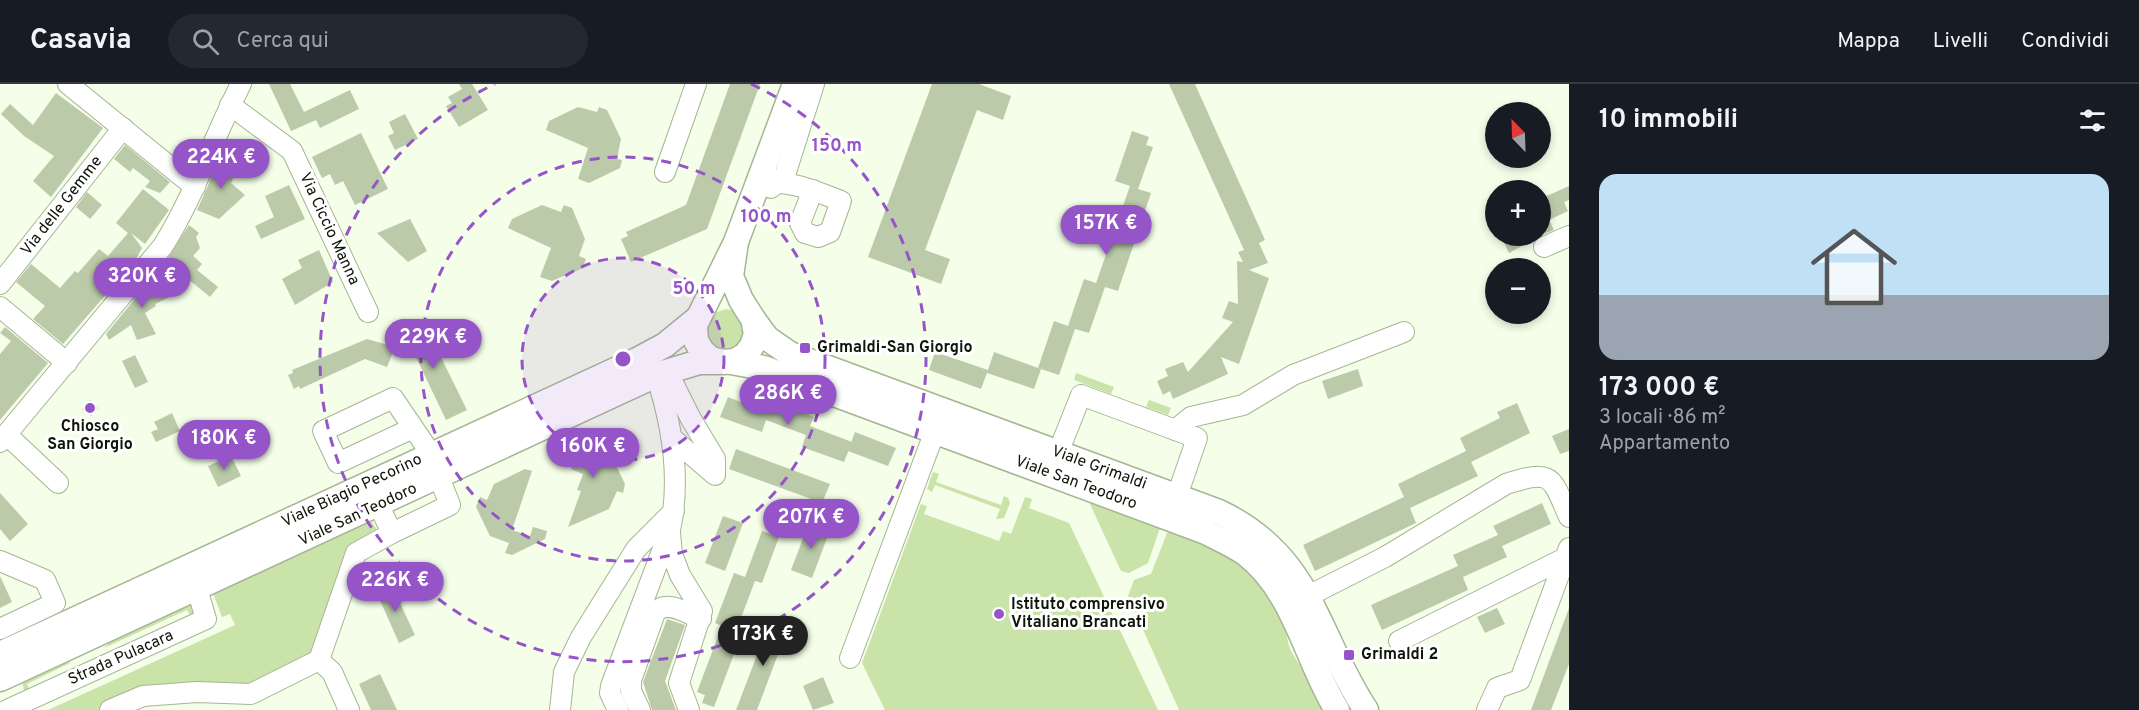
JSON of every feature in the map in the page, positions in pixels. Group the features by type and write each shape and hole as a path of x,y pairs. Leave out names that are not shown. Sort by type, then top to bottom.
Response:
{"main road":[{"path":"702,313 716,303 728,301 739,305 751,315 756,334 753,346 745,355 725,362 708,357 697,345 694,333 702,313 736,242 795,84"},
{"name":"Viale Grimaldi","path":"736,242 732,276 741,300 767,338 790,354 1220,512 1259,535 1281,556 1308,596 1366,710"},
{"name":"Viale Biagio Pecorino","path":"3,653 638,360 665,345 702,313"},
{"name":"Viale San Teodoro","path":"3,653 197,589 662,373 699,362 725,362 764,368 934,430 1206,532 1247,555 1282,596 1337,710"}],"street":[{"path":"58,483 4,439 163,246 183,213 241,84"},
{"path":"665,172 696,84"},
{"path":"753,197 778,183 785,175 814,84"},
{"path":"74,86 195,187"},
{"name":"Via Ciccio Manna","path":"230,105 292,151 368,312"},
{"name":"Via delle Gemme","path":"0,284 123,128"},
{"path":"778,183 793,183 813,190"},
{"path":"1544,247 1569,236"},
{"path":"0,307 67,363"},
{"path":"1176,430 1191,417 1243,405 1293,375 1404,332"},
{"path":"662,373 672,438 672,554 680,575 700,605 701,619 679,683 689,710"},
{"path":"662,373 715,459 715,475 672,438"},
{"path":"1058,453 1080,395 1197,438 1177,496"},
{"path":"413,428 431,454"},
{"path":"850,658 934,430"},
{"path":"1308,596 1385,557 1506,484 1525,478 1543,476 1551,480 1569,517"},
{"path":"110,710 143,696 197,692 251,694 319,660 356,553 450,505 439,477"},
{"path":"379,506 392,533"},
{"path":"560,710 564,672 581,637 626,563 672,520"},
{"path":"618,710 610,693 611,686 672,520"},
{"path":"1399,641 1567,553"},
{"path":"1488,710 1497,688 1520,680 1567,553"},
{"path":"0,561 45,580 55,603 3,653 12,708"},
{"name":"Strada Pulacara","path":"12,708 206,619 197,589"},
{"path":"640,710 630,686 658,608 667,606 701,619"},
{"path":"319,660 332,672 349,710"}],"green space":[{"path":"726,309 735,311 749,332 734,352 713,348 705,333 714,313"},
{"path":"1076,373 1114,387 1111,394 1074,380"},
{"path":"1149,400 1171,408 1168,415 1146,407"},
{"path":"933,472 939,474 936,482 1001,505 1004,496 1008,498 1010,503 1004,518 996,519 1000,509 935,485 932,492 927,489"},
{"name":"Istituto comprensivo Vitaliano Brancati","path":"1025,497 1032,499 1029,508 1069,523 1158,710 885,710 862,663 921,504 927,506 924,514 999,541 1003,531 1011,534"},
{"path":"1092,500 1161,525 1148,563 1129,573 1121,571 1090,504"},
{"path":"367,522 372,522 377,530 313,655 251,684 99,710 48,710 235,625 230,614 222,617 213,593"},
{"path":"1169,528 1235,558 1251,570 1266,588 1278,609 1289,646 1310,681 1322,710 1179,710 1128,596 1134,580 1151,574"},
{"path":"188,604 194,607 196,613 192,618 187,610 104,648 118,635"},
{"path":"72,662 27,684 31,694 25,695 22,681 58,664"}],"building":[{"path":"269,84 290,84 304,112 350,90 359,109 320,128 316,120 291,131"},
{"path":"459,84 472,84 488,110 459,127 446,106 452,103 448,97 462,89"},
{"path":"730,84 760,84 707,229 631,262 621,239 628,236 626,232 686,205"},
{"path":"932,84 979,84 1011,96 1003,120 977,110 925,250 950,259 941,284 868,257"},
{"path":"1169,84 1195,84 1265,240 1259,243 1268,263 1249,270 1269,278 1239,364 1221,357 1228,374 1173,399 1170,391 1163,395 1157,381 1168,376 1165,369 1183,362 1188,372 1233,322 1222,318 1229,301 1238,304 1237,261 1243,262 1238,252 1244,250"},
{"path":"56,93 103,128 51,197 33,181 54,156 24,136 1,114 10,104 33,125"},
{"path":"578,107 597,112 599,107 607,110 621,139 617,159 622,160 620,168 589,183 578,179 588,148 546,130 549,121"},
{"path":"405,114 418,139 395,150 388,136 394,133 389,122"},
{"path":"1132,131 1149,137 1146,145 1153,147 1138,189 1151,193 1118,291 1105,287 1089,333 1075,329 1059,375 1038,368 1054,321 1068,326 1084,279 1096,283 1130,186 1115,181"},
{"path":"361,133 388,189 355,205 343,181 335,185 330,174 322,178 312,157"},
{"path":"125,145 170,182 160,193 145,187 150,181 133,168 130,172 114,159"},
{"path":"228,152 236,166 229,170 233,179 231,183 245,195 219,219 197,210 222,154"},
{"path":"289,185 305,219 261,239 255,226 274,217 265,196"},
{"path":"1569,186 1569,200 1564,202 1568,211 1551,219 1551,194"},
{"path":"143,189 169,210 145,244 131,233 142,248 135,261 63,344 33,319 45,306 16,282 31,264 60,288 75,271 78,273 99,249 108,256 128,233 116,223"},
{"path":"87,192 102,205 90,219 76,207"},
{"path":"542,205 561,212 564,205 572,208 585,239 579,256 586,259 583,268 552,281 540,277 551,248 508,228 512,219"},
{"path":"410,219 427,251 408,262 377,233"},
{"path":"189,225 199,233 196,237 200,248 193,256 202,264 197,270 218,287 210,297 166,261"},
{"path":"1506,246 1522,246 1509,253"},
{"path":"319,250 333,282 295,305 282,279 302,268 298,260"},
{"path":"158,271 174,295 155,304 156,306 145,313 156,334 137,340 131,325 109,340 106,334"},
{"path":"403,325 427,335 433,341 467,410 446,420 414,353 395,347"},
{"path":"5,327 48,363 0,420 0,354 11,341 0,333"},
{"path":"367,339 395,347 387,367 365,359 300,389 299,386 294,389 288,375 293,373 292,370"},
{"path":"935,352 988,370 994,352 1041,369 1034,389 987,373 981,389 929,370"},
{"path":"135,355 148,382 135,388 122,361"},
{"path":"1358,369 1363,386 1328,399 1322,381"},
{"path":"728,397 769,413 773,402 814,417 810,426 852,442 844,462 802,447 806,435 766,420 762,432 720,417"},
{"name":"Chiosco San Giorgio","path":"90,400 98,408 91,416 82,409"},
{"path":"1517,403 1530,433 1471,462 1478,476 1410,508 1416,523 1315,571 1303,545 1404,497 1398,484 1466,451 1460,438 1500,418 1497,412"},
{"path":"172,413 180,431 156,442 151,432 158,429 154,422"},
{"path":"1569,429 1569,451 1560,454 1552,436"},
{"path":"855,432 896,448 888,466 848,451"},
{"path":"590,438 598,442 594,450 611,455 625,484 623,493 617,491 609,509 568,527 581,491 577,490 583,474 571,469 572,466 557,460 559,453"},
{"path":"736,449 830,484 822,503 729,469"},
{"path":"231,456 241,476 218,487 208,466"},
{"path":"525,469 532,471 512,530 530,536 533,527 547,531 545,539 512,555 505,553 509,543 490,536 476,507 480,497 487,500 494,484"},
{"path":"0,493 28,524 10,541 0,529"},
{"path":"1542,503 1551,524 1502,546 1507,557 1463,577 1468,590 1382,630 1371,605 1458,566 1453,555 1498,535 1493,526"},
{"path":"723,516 743,523 725,571 705,563"},
{"path":"809,523 830,530 812,578 791,570"},
{"path":"762,531 779,537 762,583 755,581 736,631 742,633 714,707 702,703 705,695 697,692 722,626 715,623 734,573 745,577"},
{"path":"0,576 12,602 0,608"},
{"path":"390,582 415,635 399,643 375,589"},
{"path":"1497,608 1505,624 1485,633 1477,617"},
{"path":"1569,608 1569,664 1551,710 1531,710"},
{"path":"667,619 685,625 665,681 676,710 652,710 643,682"},
{"path":"770,621 788,628 757,710 736,710"},
{"path":"380,674 397,710 371,710 359,684"},
{"path":"823,677 834,703 813,710 803,686"}],"place":[{"name":"Grimaldi-San Giorgio","path":"805,348"},
{"name":"Chiosco San Giorgio","path":"90,408"},
{"name":"Istituto comprensivo Vitaliano Brancati","path":"999,614"},
{"name":"Grimaldi 2","path":"1349,655"}]}
